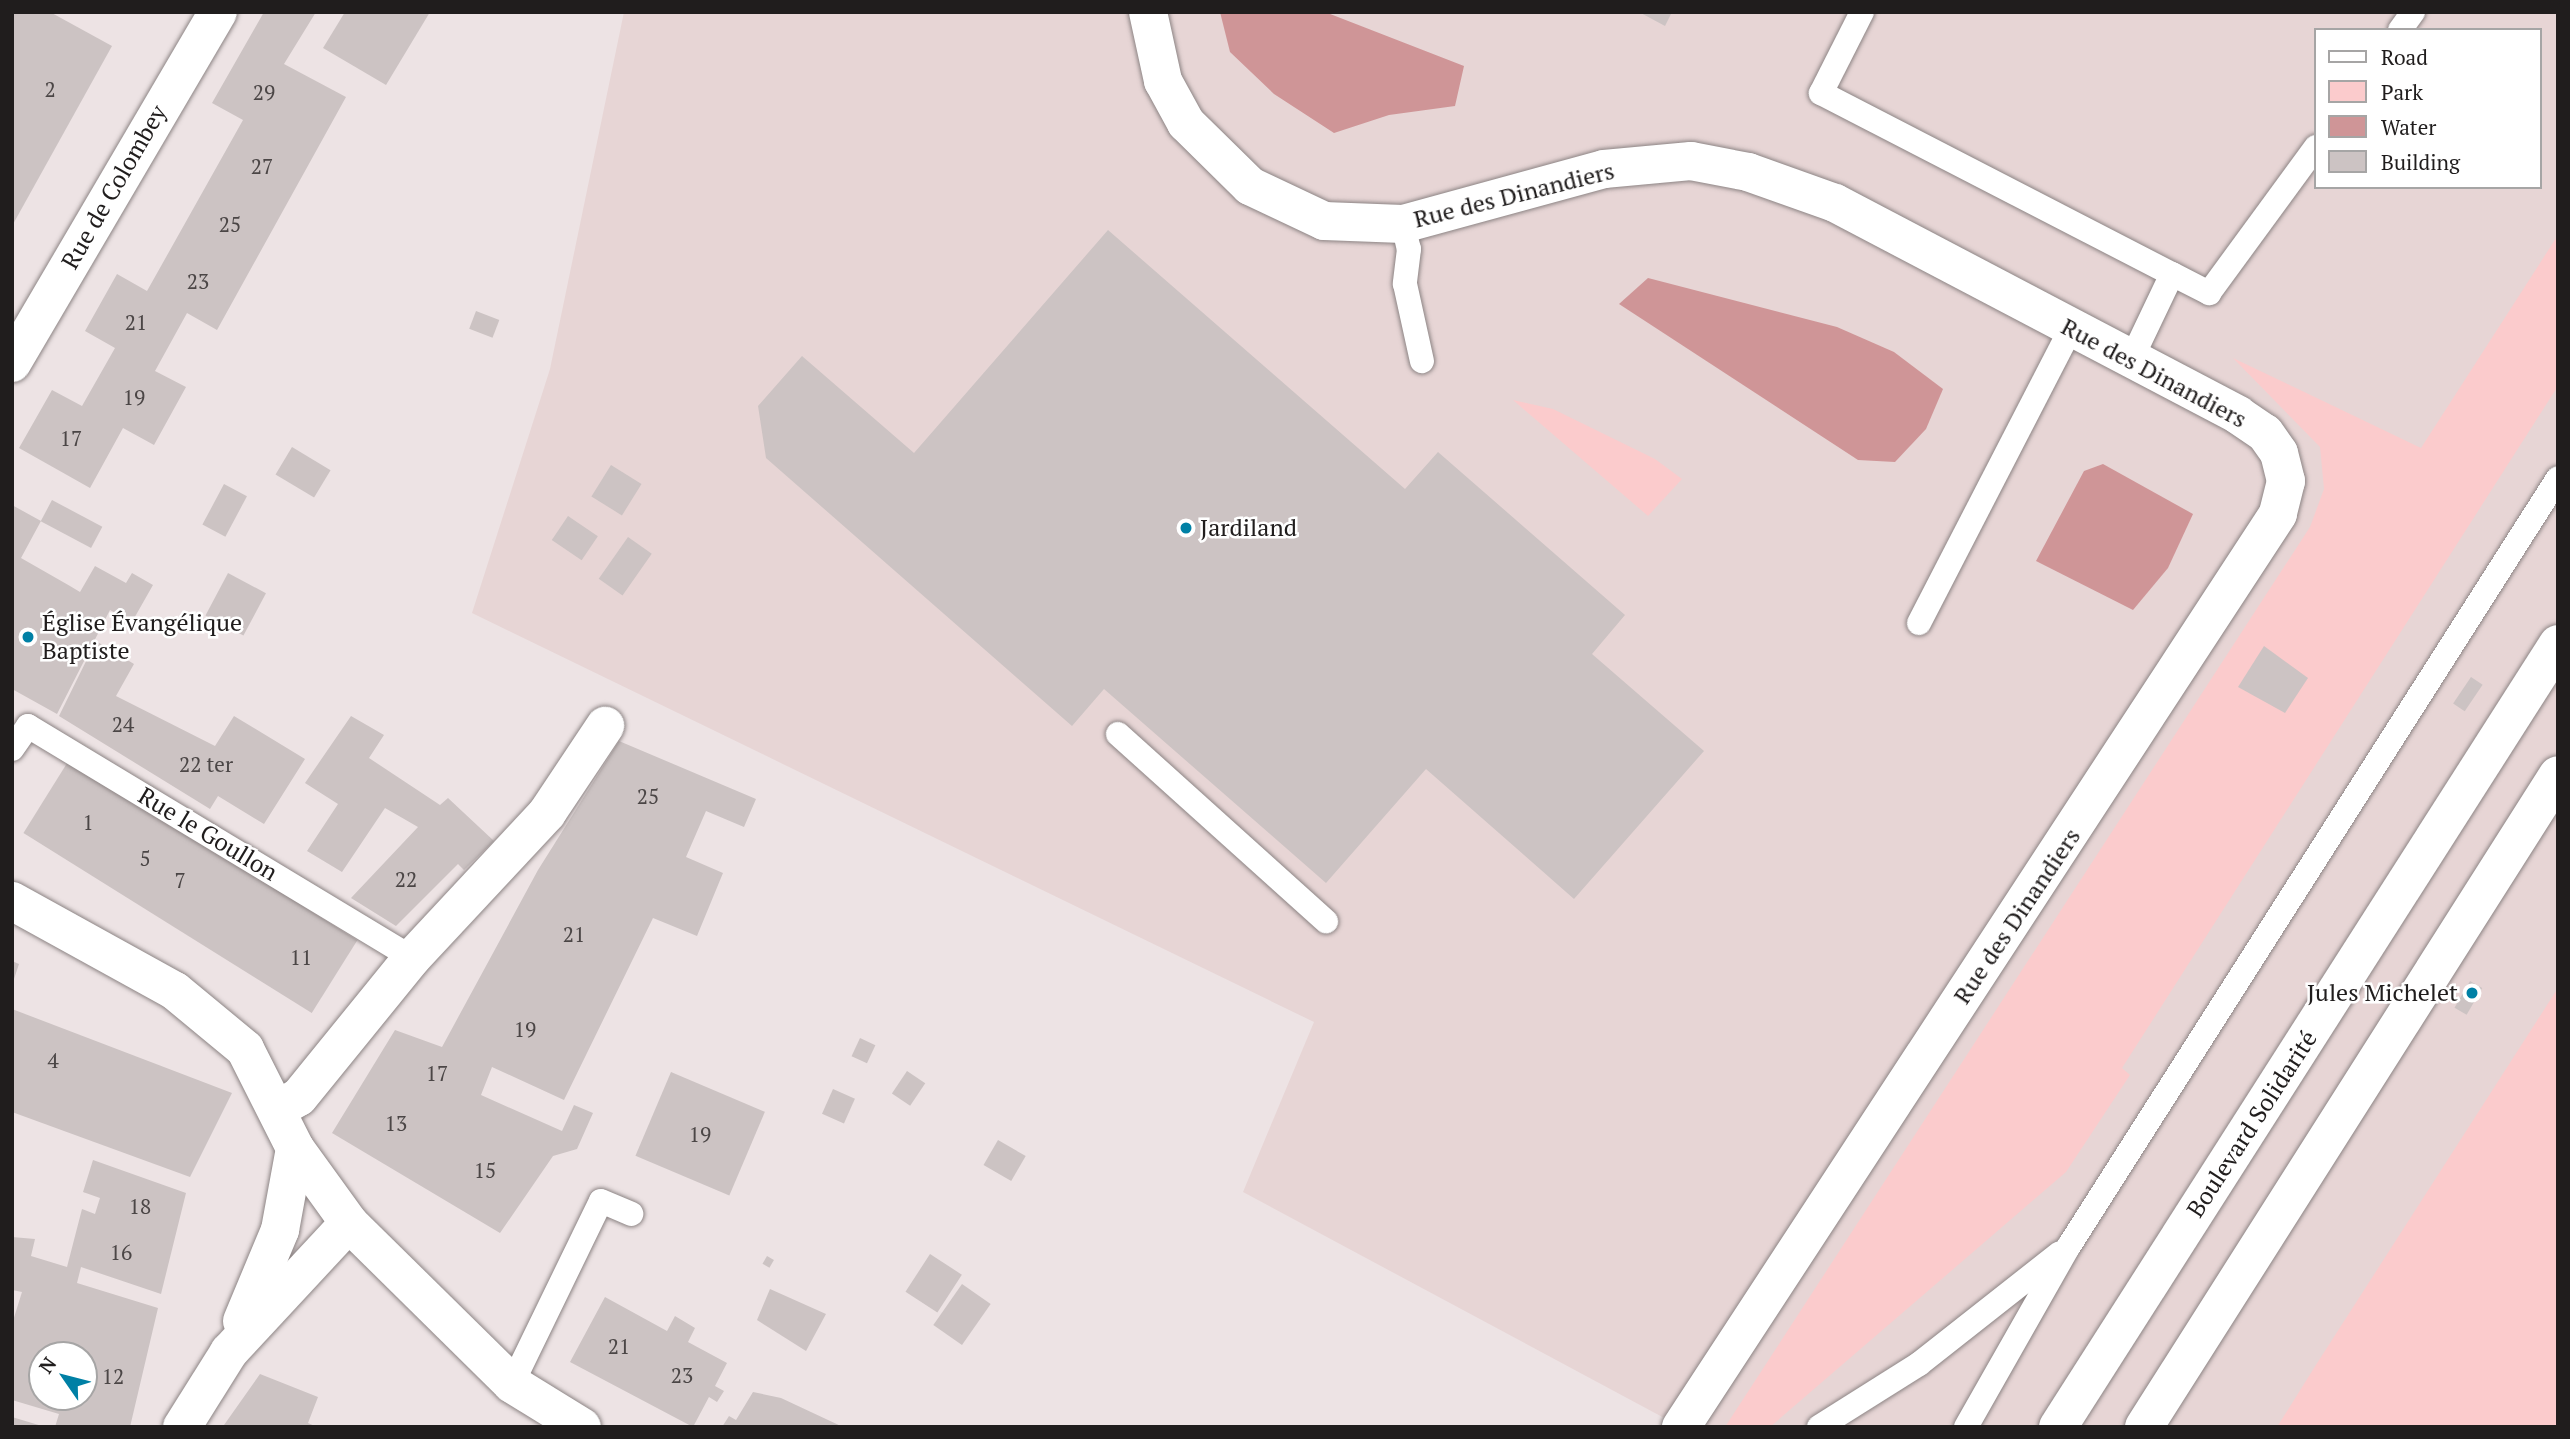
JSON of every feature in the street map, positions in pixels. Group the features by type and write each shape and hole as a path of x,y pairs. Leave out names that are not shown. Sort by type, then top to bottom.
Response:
{"street":[{"name":"Rue de Colombey","path":"12,363 218,12"},
{"name":"Rue des Dinandiers","path":"1148,12 1163,81 1186,123 1250,186 1324,221 1402,223 1604,169 1690,161 1783,181 1835,203 2265,433 2286,481 2278,514 1681,1427"},
{"name":"Boulevard Solidarité","path":"2059,1427 2558,644"},
{"path":"278,1109 299,1097 412,958 547,813 605,726"},
{"path":"2144,1427 2558,775"},
{"path":"12,901 175,991 245,1049 278,1109 295,1149 349,1223 512,1384 582,1427"},
{"path":"182,1427 229,1352 280,1230 295,1149"},
{"path":"229,1352 349,1223"}],"lane":[{"path":"1862,12 1821,93 2209,293 2314,150"},
{"path":"2401,28 2413,12"},
{"path":"1402,223 1409,249 1405,284 1422,361"},
{"path":"2131,360 2172,274"},
{"path":"1919,623 2071,328"},
{"path":"1966,1427 2069,1246 2558,478"},
{"name":"Rue le Goullon","path":"12,749 28,726 412,958"},
{"path":"1118,734 1326,921"},
{"path":"512,1384 601,1201 631,1214"},
{"path":"1819,1427 1919,1364 2069,1246"}],"shaded area":[{"path":"624,12 2558,12 2558,1427 1681,1427 1243,1192 1314,1022 472,613 550,369"}],"green space":[{"path":"2558,235 2558,386 2122,1068 2130,1075 2066,1172 1770,1427 1725,1427 2310,527 2324,489 2320,447 2233,358 2421,448"},
{"path":"1513,400 1553,409 1655,459 1682,479 1648,516"},
{"path":"2558,988 2558,1427 2277,1427 2314,1368"}],"water":[{"path":"1220,12 1325,12 1464,66 1455,106 1389,115 1334,133 1274,94 1230,52"},
{"path":"1648,278 1837,327 1894,352 1943,389 1926,429 1895,462 1858,460 1619,304"},
{"path":"2103,464 2193,514 2168,568 2133,610 2036,561 2084,471"}],"building":[{"path":"12,12 50,12 112,46 12,226"},
{"path":"264,12 316,12 284,64 346,97 217,330 187,313 155,371 186,387 154,445 123,428 90,488 19,448 52,390 82,406 115,348 85,331 117,274 147,291 243,120 212,103"},
{"path":"345,12 430,12 386,85 323,48"},
{"path":"1639,12 1672,12 1665,26"},
{"name":"Jardiland","path":"1108,230 1405,489 1438,452 1625,615 1592,654 1704,751 1574,899 1426,769 1326,883 1104,689 1072,726 766,458 758,406 802,356 914,453"},
{"path":"476,311 499,320 493,338 469,329"},
{"path":"292,447 331,470 314,498 276,474"},
{"path":"611,465 642,484 622,515 591,496"},
{"path":"224,484 247,496 225,537 202,525"},
{"path":"52,500 102,527 91,548 41,521"},
{"path":"12,505 41,521 21,558 80,592 95,566 126,583 132,573 153,585 132,622 110,610 57,714 12,689"},
{"path":"568,516 598,536 582,560 552,540"},
{"path":"628,537 652,554 623,595 599,579"},
{"path":"228,573 266,593 243,636 205,615"},
{"path":"96,641 134,664 116,696 215,746 234,716 305,759 264,824 218,796 210,809 59,716"},
{"path":"2264,646 2308,678 2285,713 2238,687"},
{"path":"2471,677 2483,685 2465,711 2453,704"},
{"path":"351,716 384,735 369,758 440,805 448,798 494,841 464,870 458,864 396,926 351,898 418,827 385,808 342,872 307,851 338,804 305,783"},
{"path":"619,741 756,799 744,827 706,811 686,857 723,873 697,936 653,918 564,1100 492,1067 481,1095 562,1131 574,1105 593,1113 577,1149 553,1156 500,1233 332,1133 395,1030 442,1047 538,870"},
{"path":"69,760 357,940 312,1013 23,833"},
{"path":"12,961 19,964 13,982 12,982"},
{"path":"2470,981 2482,988 2467,1015 2454,1008"},
{"path":"12,1009 232,1093 190,1177 12,1112"},
{"path":"860,1038 875,1045 867,1063 852,1056"},
{"path":"907,1071 925,1083 910,1106 892,1093"},
{"path":"671,1072 765,1112 729,1196 635,1156"},
{"path":"833,1089 855,1099 844,1123 822,1114"},
{"path":"998,1140 1026,1156 1011,1181 984,1165"},
{"path":"93,1160 186,1193 161,1294 81,1267 77,1283 158,1308 130,1427 55,1427 59,1414 49,1411 98,1411 98,1341 28,1341 28,1405 12,1400 12,1324 22,1292 12,1290 12,1237 35,1239 31,1256 67,1267 82,1209 95,1214 100,1198 83,1192"},
{"path":"930,1254 962,1275 937,1312 905,1292"},
{"path":"767,1256 774,1260 769,1268 762,1264"},
{"path":"962,1284 991,1304 962,1345 933,1325"},
{"path":"770,1289 826,1314 806,1351 757,1320"},
{"path":"605,1297 667,1331 675,1316 695,1328 688,1342 727,1363 715,1386 724,1391 717,1402 709,1397 693,1427 570,1362"},
{"path":"260,1374 318,1397 308,1423 317,1427 224,1425"},
{"path":"753,1392 781,1398 843,1427 722,1427 729,1416 736,1420"},
{"path":"12,1417 42,1426 42,1427 12,1427"}],"place":[{"name":"Jardiland","path":"1186,528"},
{"name":"Église Évangélique Baptiste","path":"28,637"},
{"name":"Jules Michelet","path":"2472,993"}]}
